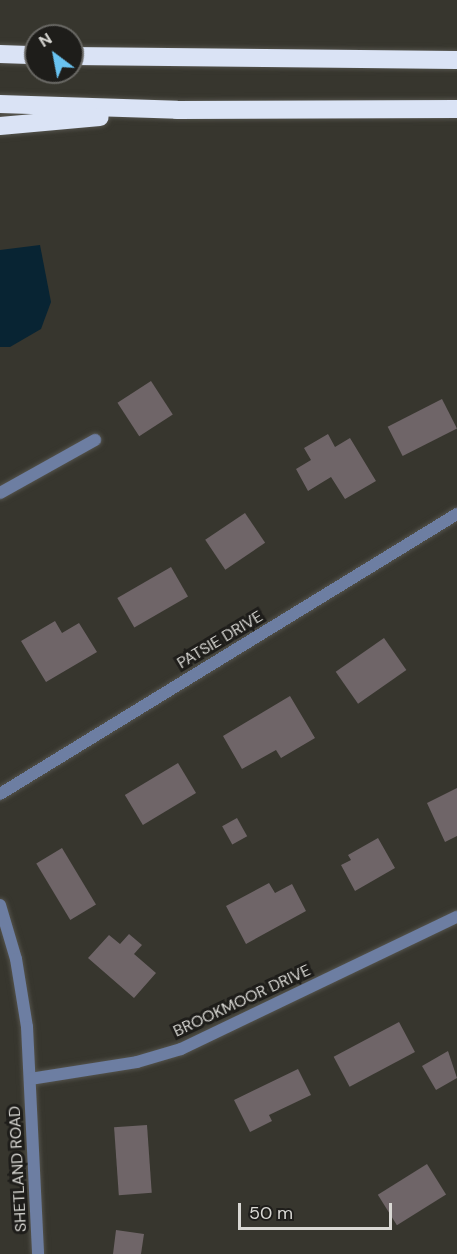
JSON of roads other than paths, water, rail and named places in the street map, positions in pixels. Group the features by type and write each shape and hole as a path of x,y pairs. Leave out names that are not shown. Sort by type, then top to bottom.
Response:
{"highway":[{"path":"0,54 24,55"},
{"path":"84,56 457,60"},
{"path":"0,104 177,110 457,109"},
{"path":"0,126 177,110"}],"street":[{"path":"0,493 95,440"},
{"name":"PATSIE DRIVE","path":"0,794 457,514"},
{"name":"SHETLAND ROAD","path":"0,905 22,993 30,1079 38,1254"},
{"name":"BROOKMOOR DRIVE","path":"30,1079 137,1062 182,1048 457,917"}],"water":[{"path":"40,245 51,302 41,329 10,347 0,347 0,250"}]}
